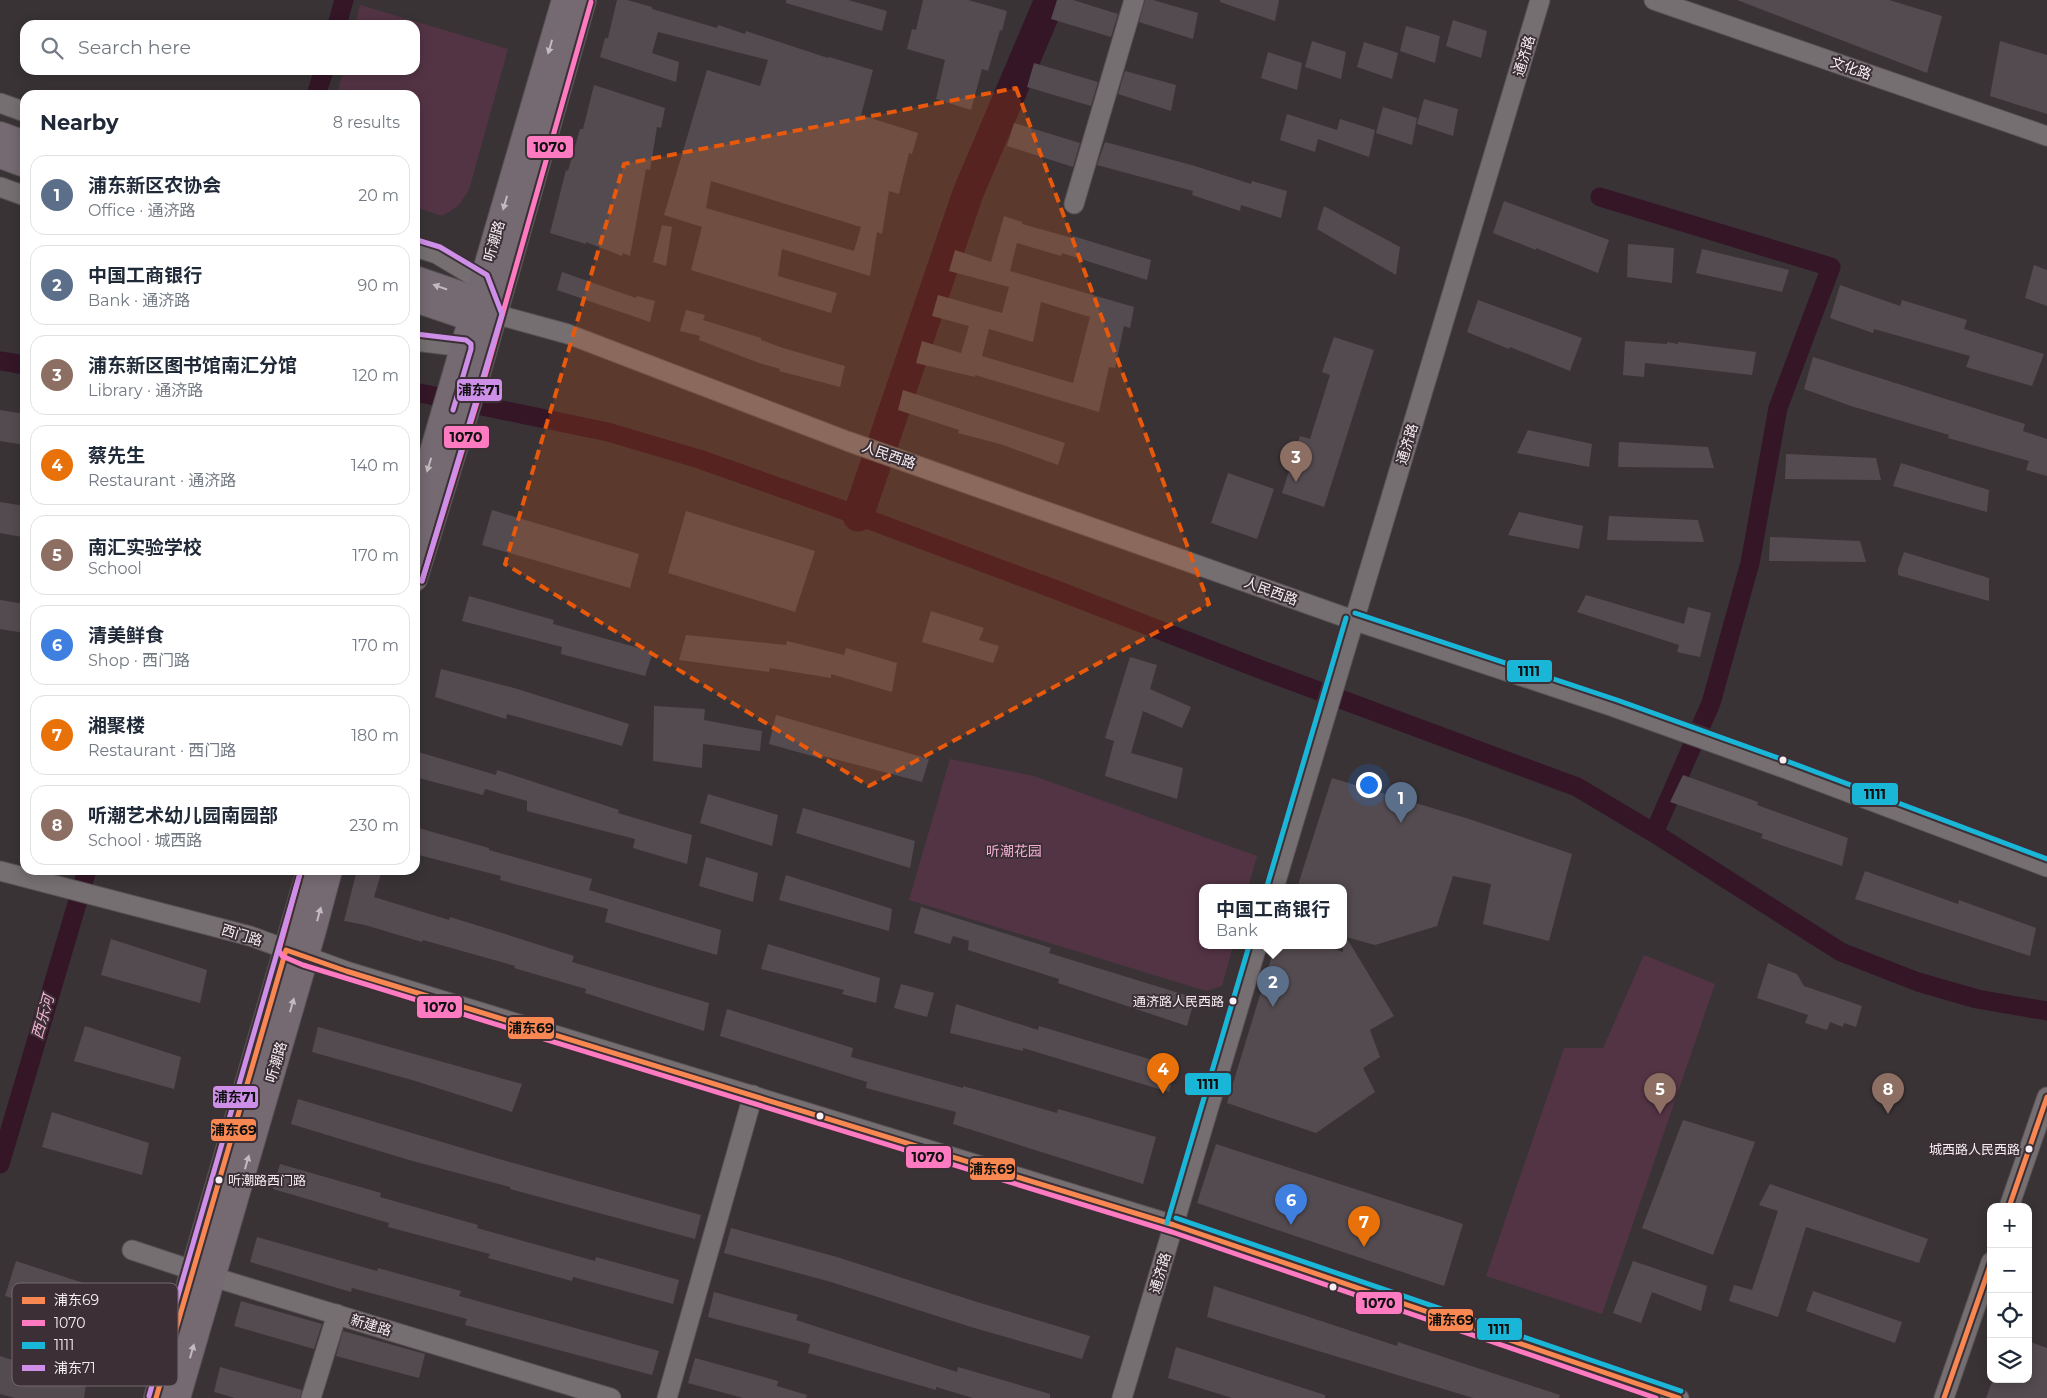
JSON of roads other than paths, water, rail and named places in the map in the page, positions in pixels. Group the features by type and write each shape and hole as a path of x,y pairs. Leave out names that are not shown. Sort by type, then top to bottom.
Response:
{"main road":[{"name":"听潮路","path":"420,558 452,422 462,391 481,303 564,0"},
{"name":"听潮路","path":"462,391 464,347 481,303 584,0"},
{"path":"0,134 20,141"},
{"path":"0,156 20,163"},
{"name":"人民西路","path":"420,280 481,303"},
{"name":"人民西路","path":"420,300 481,303"},
{"name":"听潮路","path":"420,498 452,422"},
{"name":"听潮路","path":"296,954 308,875"},
{"name":"听潮路","path":"178,1339 203,1273 296,954 328,875"},
{"name":"听潮路","path":"178,1398 203,1273"},
{"name":"听潮路","path":"156,1398 161,1386"}],"street":[{"path":"1074,204 1134,0"},
{"name":"通济路","path":"1275,884 1540,0"},
{"name":"文化路","path":"1654,0 2047,136"},
{"path":"0,103 20,110"},
{"path":"0,187 20,194"},
{"name":"人民西路","path":"420,248 437,254 481,303 568,334 849,442 1353,620 1638,716 1762,760 2047,867"},
{"path":"420,343 464,347"},
{"name":"西门路","path":"0,871 250,936 296,954 1174,1225 1679,1398"},
{"name":"通济路","path":"1122,1398 1256,949"},
{"path":"667,1398 753,1095"},
{"path":"2010,1203 2047,1097"},
{"name":"新建路","path":"132,1250 611,1398"},
{"path":"1944,1398 1987,1274"},
{"path":"311,1398 336,1314"}],"waterway":[{"name":"西乐河","path":"338,20 344,0"},
{"path":"858,516 968,193 1050,0"},
{"name":"西乐河","path":"318,90 322,75"},
{"path":"1600,197 1831,267 1778,408 1750,563 1711,703 1654,833"},
{"path":"0,361 20,364"},
{"path":"420,393 608,432 699,459 835,507 1262,670 1577,787 1654,833 1841,952 1918,982 1977,999 2047,1011"},
{"name":"西乐河","path":"0,1164 86,875"}],"place":[{"name":"浦东新区图书馆南汇分馆","path":"1296,482"},
{"name":"浦东新区农协会","path":"1401,823"},
{"name":"通济路人民西路","path":"1233,1001"},
{"name":"中国工商银行","path":"1273,1007"},
{"name":"蔡先生","path":"1163,1094"},
{"name":"南汇实验学校","path":"1660,1114"},
{"name":"听潮艺术幼儿园南园部","path":"1888,1114"},
{"name":"城西路人民西路","path":"2029,1149"},
{"name":"听潮路西门路","path":"219,1180"},
{"name":"清美鲜食","path":"1291,1225"},
{"name":"湘聚楼","path":"1364,1247"}],"park label":[{"name":"听潮花园","path":"1014,851"}]}
